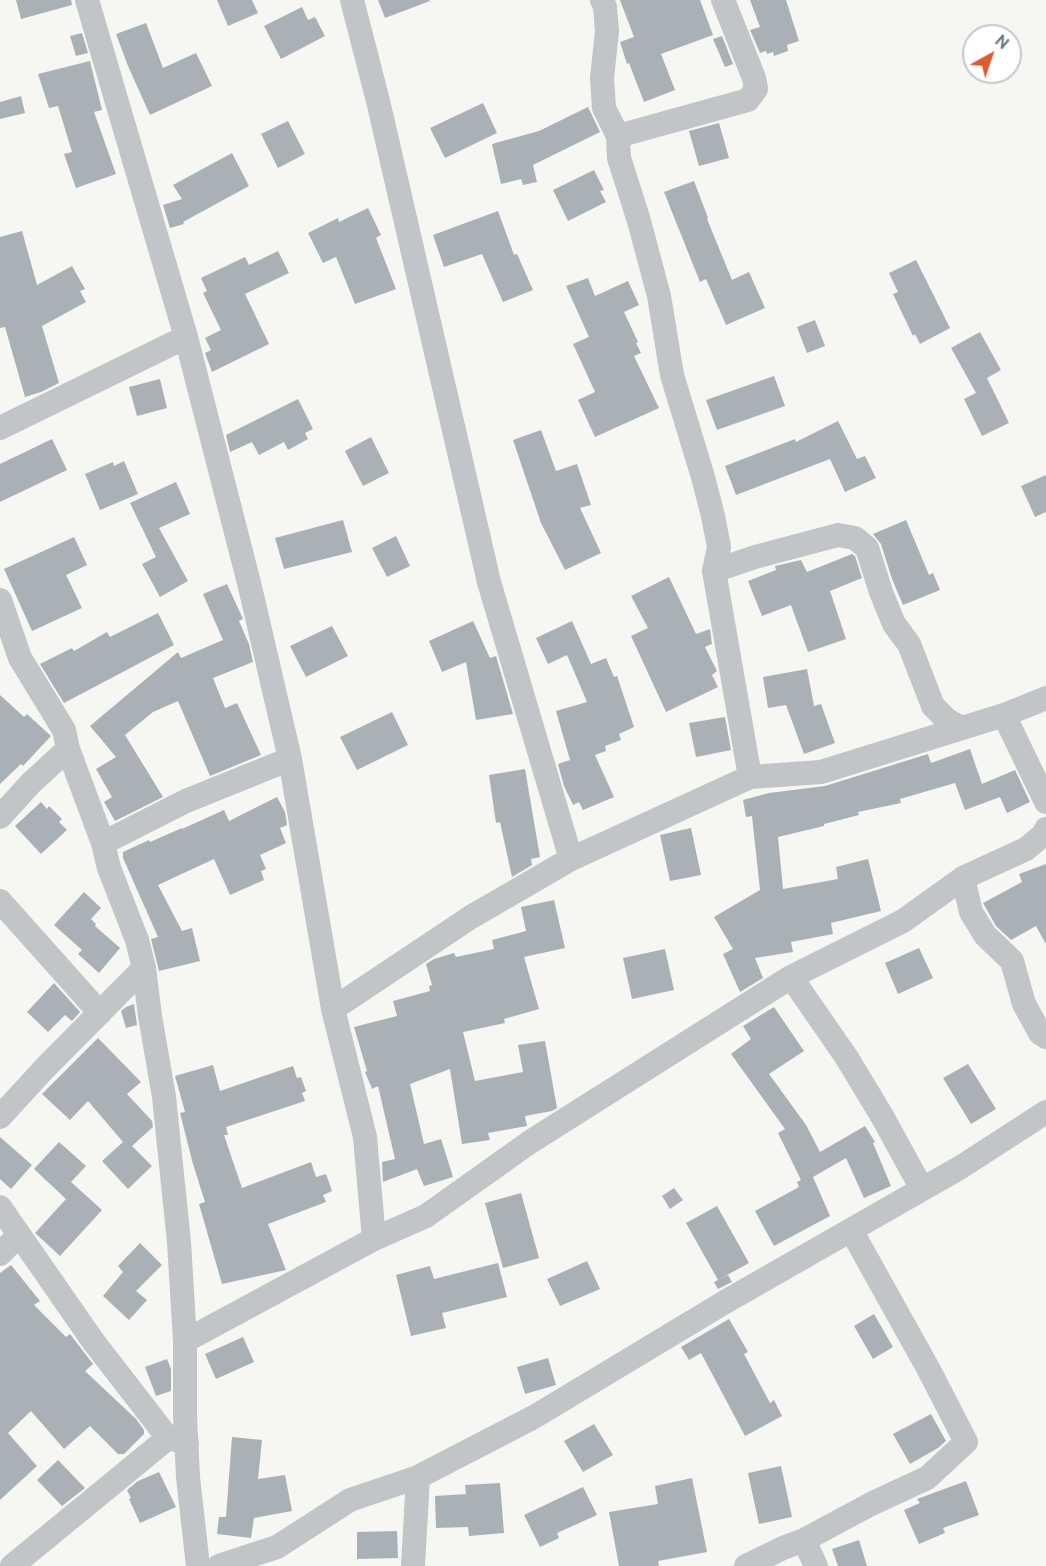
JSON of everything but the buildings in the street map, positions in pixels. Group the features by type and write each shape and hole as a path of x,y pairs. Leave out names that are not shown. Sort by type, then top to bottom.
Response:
{"street":[{"path":"87,0 186,336 250,587 290,759 333,1009 365,1137 374,1239"},
{"path":"352,0 378,101 489,582 571,860"},
{"path":"602,0 605,7 607,31 602,78 604,108 618,135 619,158 639,220 659,296 672,375 713,516 719,547 714,571 750,777"},
{"path":"618,135 748,100 756,89 754,78 723,0"},
{"path":"0,428 186,336"},
{"path":"714,571 755,557 838,535 855,538 867,548 894,624 909,644 933,706 947,720 961,728"},
{"path":"0,600 20,658 64,730 68,750 137,940 144,968 164,1097 185,1341 185,1415 178,1441 12,1566 0,1552"},
{"path":"333,1009 471,917 571,860 750,777 821,772 1004,715 1046,698"},
{"path":"1004,715 1046,802"},
{"path":"0,817 31,783 68,750"},
{"path":"102,843 186,801 290,759"},
{"path":"185,1341 374,1239 426,1215 530,1142 791,977 903,921 963,878 1026,849 1043,835 1046,829"},
{"path":"963,878 971,912 985,935 1012,961 1024,1004 1040,1033 1046,1037"},
{"path":"0,900 100,1013"},
{"path":"0,1117 144,968"},
{"path":"791,977 870,1097 922,1189"},
{"path":"219,1566 277,1547 350,1500 418,1477 534,1417 715,1308 961,1167 1046,1112"},
{"path":"0,1207 93,1341 178,1441 188,1477 198,1566"},
{"path":"746,1566 804,1540 871,1504 927,1478 966,1442 929,1370 851,1230"},
{"path":"0,1254 18,1236"},
{"path":"413,1566 418,1477"},
{"path":"804,1540 816,1566"}]}
